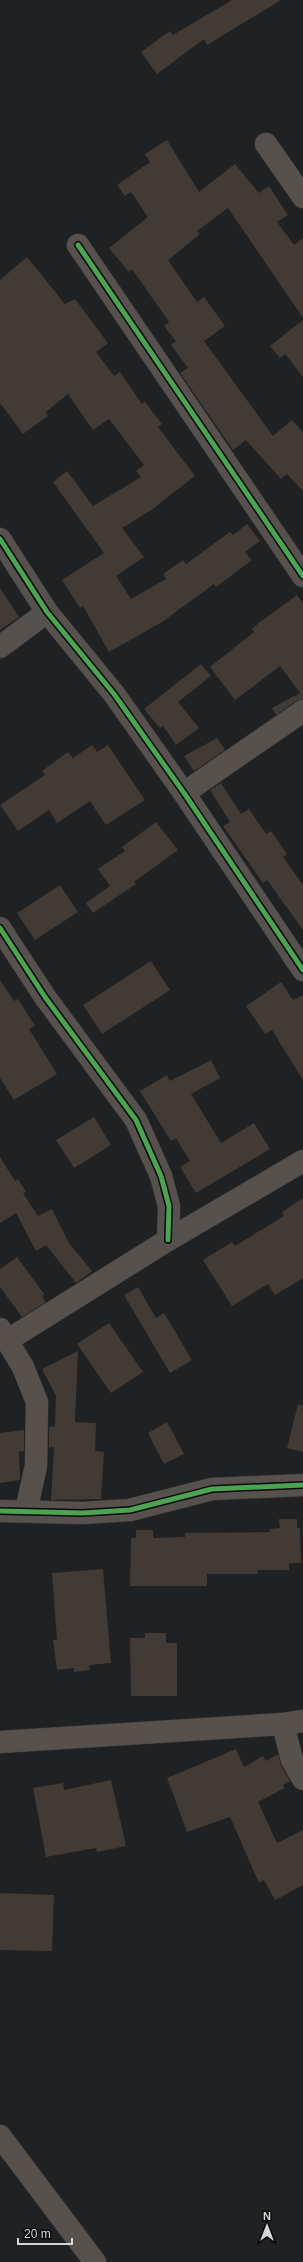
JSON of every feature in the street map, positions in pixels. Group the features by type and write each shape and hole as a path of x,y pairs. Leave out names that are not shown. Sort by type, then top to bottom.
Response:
{"street":[{"path":"266,144 303,197"},
{"path":"78,246 303,576"},
{"path":"0,539 47,612 114,694 184,793 303,970"},
{"path":"0,647 47,612"},
{"path":"184,793 303,711"},
{"path":"0,928 45,997 136,1120 162,1176 169,1206 168,1240"},
{"path":"26,1511 36,1466 37,1402 24,1367 4,1335 303,1161"},
{"path":"0,1511 83,1513 130,1510 212,1489 303,1485"},
{"path":"0,1742 293,1722 292,1760 303,1779"},
{"path":"0,2136 95,2262"}],"building":[{"path":"232,0 281,0 207,45 204,39 157,74 141,52 170,31 173,35"},
{"path":"167,140 199,192 235,164 259,193 269,186 288,215 277,222 294,245 303,238 303,318 228,208 197,231 200,234 168,260 197,302 204,297 225,326 204,341 273,436 292,420 303,432 303,491 287,474 281,479 246,440 233,450 180,373 188,368 171,345 176,341 164,326 169,322 132,269 129,272 109,248 148,217 131,192 125,196 117,185 150,162 145,154"},
{"path":"27,257 65,304 75,299 108,343 96,352 114,376 120,372 142,404 145,402 162,424 158,427 195,476 156,507 122,528 144,557 116,576 131,599 166,579 163,574 183,560 186,564 230,532 233,535 247,524 260,541 245,552 252,560 216,587 214,584 162,622 109,652 83,606 80,608 62,580 104,553 53,482 67,471 93,506 141,477 136,471 144,465 109,419 93,430 68,394 46,412 48,416 23,434 0,403 0,280"},
{"path":"303,320 303,377 285,354 280,358 270,346"},
{"path":"0,588 19,617 0,630"},
{"path":"297,595 303,603 303,699 296,701 276,715 272,708 300,693 280,666 235,700 210,667 254,632 252,629 260,622"},
{"path":"201,664 211,676 178,702 199,728 176,745 163,726 160,728 144,709"},
{"path":"217,738 225,750 194,771 184,756"},
{"path":"92,745 97,752 108,745 145,800 106,825 90,801 57,823 49,810 18,831 0,805 45,775 42,771 68,752 73,758"},
{"path":"221,783 241,814 249,809 266,834 271,831 287,854 283,857 303,885 303,930 267,880 263,883 223,826 230,822 210,790"},
{"path":"156,822 178,850 134,882 136,884 93,913 86,903 110,886 98,869 125,851 122,847"},
{"path":"60,885 78,912 35,940 17,913"},
{"path":"151,961 170,990 102,1034 83,1005"},
{"path":"0,980 14,1001 18,999 35,1026 29,1029 57,1074 14,1100 0,1078"},
{"path":"281,982 293,1000 303,995 303,1080 272,1030 265,1034 246,1006"},
{"path":"211,1060 220,1078 191,1094 221,1143 254,1123 270,1149 196,1193 180,1167 190,1161 176,1138 171,1141 140,1091 167,1075 170,1081"},
{"path":"94,1117 111,1145 74,1168 56,1140"},
{"path":"0,1157 15,1181 18,1179 26,1192 23,1193 38,1216 52,1209 69,1243 92,1271 76,1283 46,1245 36,1251 16,1213 0,1223"},
{"path":"303,1198 303,1278 275,1295 268,1284 232,1306 203,1260 232,1242 235,1246 284,1216 282,1212"},
{"path":"17,1257 44,1294 42,1296 46,1302 22,1317 0,1287 0,1269"},
{"path":"138,1287 156,1318 164,1313 192,1360 170,1373 124,1295"},
{"path":"109,1323 143,1372 111,1393 77,1344"},
{"path":"78,1351 75,1422 96,1423 95,1451 104,1452 101,1499 51,1500 54,1447 49,1448 49,1427 55,1426 56,1396 42,1369"},
{"path":"298,1404 303,1405 303,1452 287,1448"},
{"path":"167,1422 184,1454 164,1464 148,1433"},
{"path":"24,1430 24,1451 19,1452 20,1480 0,1483 0,1433"},
{"path":"279,1519 297,1519 297,1528 300,1528 301,1563 289,1563 289,1570 257,1570 258,1574 207,1574 207,1586 130,1586 131,1538 136,1538 136,1530 153,1530 153,1538 185,1537 185,1533 270,1532 269,1529 280,1528"},
{"path":"103,1569 111,1663 89,1665 90,1670 74,1672 74,1668 57,1670 53,1640 57,1640 52,1573"},
{"path":"145,1633 166,1633 166,1643 177,1643 177,1696 131,1696 130,1638 145,1638"},
{"path":"236,1749 244,1767 263,1756 266,1761 278,1754 281,1766 290,1781 283,1785 285,1788 258,1802 277,1843 303,1830 303,1885 275,1900 264,1880 259,1883 230,1817 187,1832 167,1778"},
{"path":"111,1780 126,1846 97,1852 96,1848 46,1857 33,1788 63,1783 64,1790"},
{"path":"0,1893 54,1895 52,1951 0,1950"}],"cycle path":[{"path":"78,245 303,576"},
{"path":"0,539 47,612 114,694 184,793 303,970"},
{"path":"0,928 45,997 136,1120 161,1176 169,1206 168,1240"},
{"path":"0,1511 83,1513 130,1510 212,1489 303,1485"}]}
